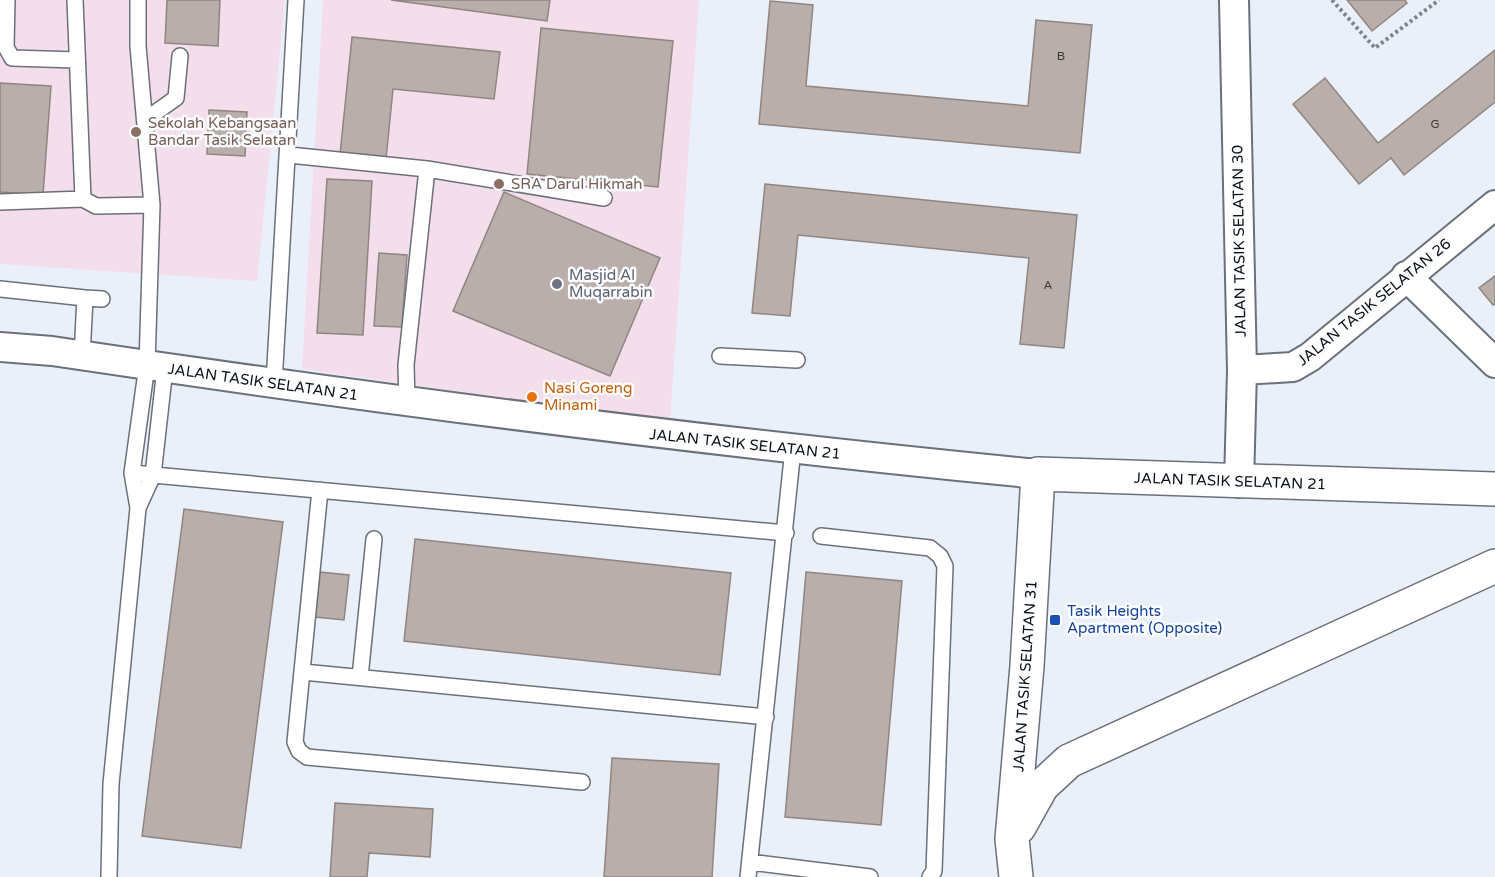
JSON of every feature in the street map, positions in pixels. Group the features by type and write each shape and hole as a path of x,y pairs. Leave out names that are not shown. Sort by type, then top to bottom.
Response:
{"street":[{"name":"JALAN TASIK SELATAN 30","path":"1234,0 1242,370 1239,483"},
{"name":"JALAN TASIK SELATAN 26","path":"1242,370 1293,367 1323,347 1406,276 1495,205"},
{"path":"1406,276 1495,363"},
{"name":"JALAN TASIK SELATAN 21","path":"0,346 156,366 407,404 793,449 1038,474 1239,483 1495,489"},
{"name":"JALAN TASIK SELATAN 31","path":"1016,877 1012,839 1027,666 1038,474"},
{"path":"1012,839 1041,786 1069,761 1495,566"}],"lane":[{"path":"7,0 6,47 12,58 76,60"},
{"path":"75,0 83,199"},
{"path":"138,0 138,46 153,205 156,366 153,475 138,508"},
{"path":"274,383 289,155 296,0"},
{"path":"145,120 176,98 180,56"},
{"path":"289,155 427,169 604,198"},
{"path":"407,404 406,365 427,169"},
{"path":"0,202 83,199 96,206 153,205"},
{"path":"0,289 102,300"},
{"path":"82,356 85,298"},
{"path":"720,356 797,360"},
{"path":"109,877 111,784 138,508 132,473 156,366"},
{"path":"793,449 749,869 870,877"},
{"path":"132,473 786,533"},
{"path":"320,490 294,742 299,751 307,757 582,782"},
{"path":"821,536 930,548 940,555 945,566 934,872 930,877"},
{"path":"360,677 374,539"},
{"path":"303,672 766,717"}],"path":[{"path":"1332,0 1375,48 1439,0"}],"shaded area":[{"name":"Sekolah Kebangsaan Bandar Tasik Selatan","path":"0,0 285,0 257,281 0,264"},
{"name":"SRA Darul Hikmah","path":"323,0 699,0 670,422 302,369"}],"building":[{"path":"167,0 220,0 218,46 165,43"},
{"path":"391,0 550,0 547,21"},
{"path":"1347,0 1405,0 1407,3 1372,31"},
{"path":"770,1 813,5 806,86 1028,106 1036,20 1092,25 1080,153 759,124"},
{"path":"541,28 673,41 658,187 527,174"},
{"path":"352,37 500,52 494,99 393,89 386,159 340,154"},
{"path":"1495,50 1495,102 1404,175 1391,158 1359,184 1293,104 1325,78 1378,143"},
{"path":"0,83 51,86 43,195 0,192"},
{"path":"209,110 247,112 245,156 207,154"},
{"path":"327,179 372,181 363,335 317,333"},
{"path":"765,184 1077,215 1064,348 1020,344 1029,258 798,235 790,316 752,313"},
{"name":"Masjid Al Muqarrabin","path":"504,192 660,258 610,376 453,311"},
{"path":"379,253 407,255 402,327 374,326"},
{"path":"1495,276 1495,304 1493,305 1479,288"},
{"path":"184,509 283,522 241,848 142,836"},
{"path":"415,539 731,573 720,675 404,641"},
{"path":"320,572 349,575 344,620 315,617"},
{"path":"806,572 902,581 881,825 785,817"},
{"path":"612,758 719,764 712,877 604,877"},
{"path":"335,803 433,809 430,857 369,853 367,877 330,877"}],"place":[{"name":"Sekolah Kebangsaan Bandar Tasik Selatan","path":"136,132"},
{"name":"SRA Darul Hikmah","path":"499,184"},
{"name":"Masjid Al Muqarrabin","path":"557,284"},
{"name":"Nasi Goreng Minami","path":"532,397"},
{"name":"Tasik Heights Apartment (Opposite)","path":"1055,620"}]}
